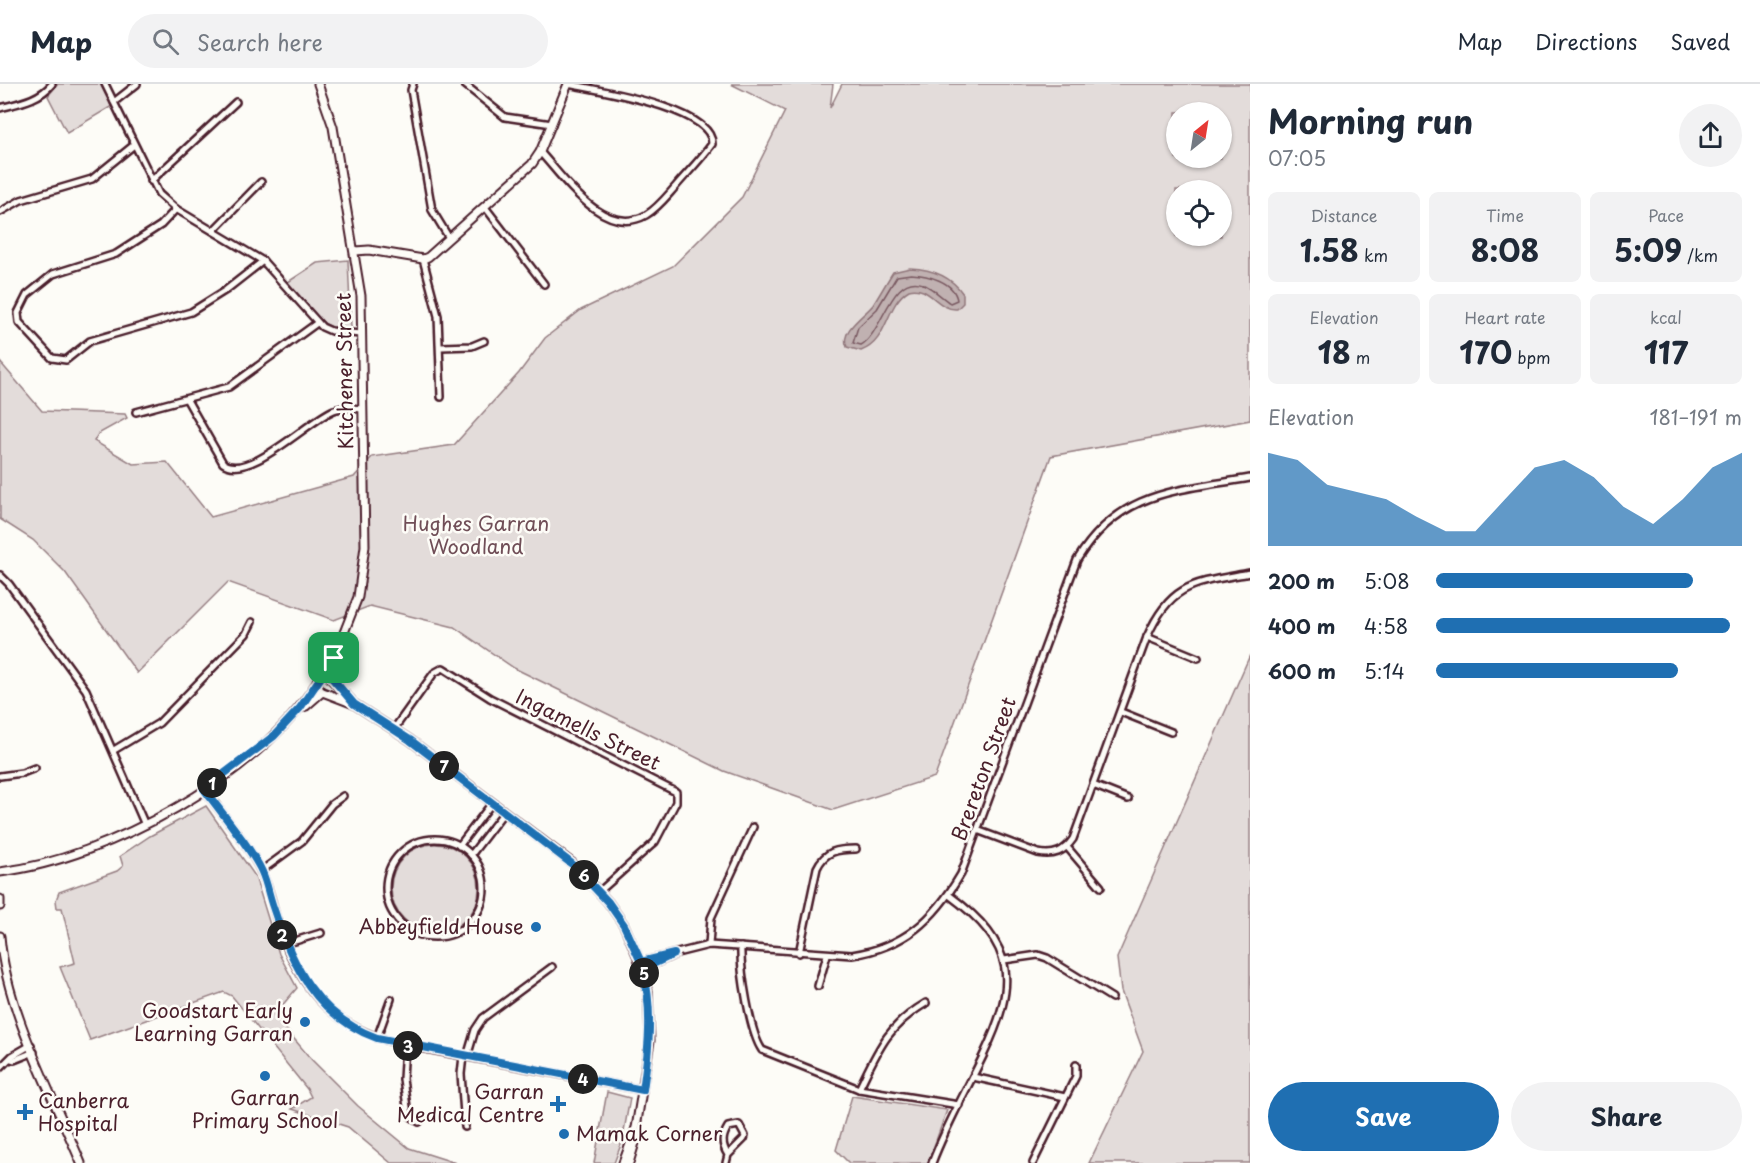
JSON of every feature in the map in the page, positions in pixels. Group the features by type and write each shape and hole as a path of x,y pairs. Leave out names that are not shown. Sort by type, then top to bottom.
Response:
{"street":[{"path":"0,108 42,94 52,84"},
{"path":"105,84 159,194 176,209 263,261 317,323 331,331 360,334"},
{"path":"114,102 137,84"},
{"name":"Kitchener Street","path":"316,684 334,658 352,618 364,555 361,296 333,126 318,84"},
{"path":"413,84 411,90 432,210 449,238"},
{"path":"464,84 504,117 552,124"},
{"path":"354,251 369,249 423,259 527,170 540,152 568,84 670,109 707,129 712,136 712,144 656,208 637,219 613,218 590,204 540,152"},
{"path":"151,180 236,102"},
{"path":"0,213 21,200 92,178 134,145"},
{"path":"213,231 261,182"},
{"path":"485,207 544,284"},
{"path":"176,209 161,225 116,254 53,274 27,295 18,313 19,322 52,358 66,360 90,341 190,312 226,290 263,261"},
{"path":"423,259 438,316 441,347 441,397"},
{"path":"136,412 229,387 317,323"},
{"path":"441,347 472,346 484,341"},
{"path":"187,400 190,411 228,466 269,455 336,409 362,409"},
{"name":"Brereton Street","path":"642,966 674,954 709,945 827,955 873,952 894,943 932,916 949,895 961,874 1077,560 1092,536 1110,519 1131,505 1152,497 1250,478"},
{"path":"977,830 1048,855 1067,847 1074,839 1148,637 1162,608 1173,595 1210,580 1250,573"},
{"path":"0,575 9,584 86,690 145,825"},
{"path":"114,750 159,723 246,634 252,622"},
{"path":"1148,637 1198,658"},
{"name":"Kitchener Street","path":"333,680 334,658"},
{"name":"Ingamells Street","path":"394,729 434,673 443,668 490,698 676,792 676,802 656,842 600,891"},
{"path":"323,676 333,680 354,704"},
{"path":"300,708 325,692 333,680"},
{"path":"0,872 73,857 145,825 204,789 274,736 300,708 316,684 325,692 354,704 394,729 572,864 600,891 624,925 642,966 648,991 650,1041 636,1128 623,1163"},
{"path":"1120,712 1172,732"},
{"path":"0,776 22,773 35,768"},
{"path":"1094,785 1128,800"},
{"path":"204,789 261,871 285,944 301,976 318,1000 348,1025 377,1038 405,1045 643,1090"},
{"path":"261,871 303,841 332,804 343,796"},
{"path":"459,846 492,803"},
{"path":"471,855 504,812"},
{"path":"709,945 714,911 753,826"},
{"path":"438,840 459,846 471,855 481,871 484,890 480,909 471,922 459,931 439,937 417,934 400,922 389,903 387,882 394,862 409,847 418,843 438,840"},
{"path":"1067,847 1101,887"},
{"path":"799,953 817,868 821,859 840,849 856,849"},
{"path":"932,1163 1003,1011 1007,978 1004,960 987,929 973,913 949,895"},
{"path":"0,899 0,906"},
{"path":"285,944 321,933"},
{"path":"0,936 2,957 12,997 81,1163"},
{"path":"741,947 740,963 755,1034 762,1050 859,1089 959,1106"},
{"path":"818,986 827,955"},
{"path":"1004,960 1038,955 1047,958 1112,998"},
{"path":"465,1126 460,1074 475,1030 483,1018 552,966"},
{"path":"377,1038 392,999"},
{"path":"859,1089 886,1035 895,1025 926,1003"},
{"path":"405,1045 403,1079 408,1114 419,1122"},
{"path":"0,1068 10,1059 33,1048"},
{"path":"1033,1163 1076,1076 1076,1065"},
{"path":"973,1077 1065,1097"},
{"path":"726,1163 728,1155 744,1139 745,1136 739,1125 728,1126 724,1134 722,1141 728,1155"},
{"path":"629,1163 637,1136 636,1128"}],"green space":[{"path":"58,84 101,84 112,106 67,133 48,96"},
{"name":"Hughes Garran Woodland","path":"731,84 833,84 830,108 842,84 1250,84 1250,420 1051,456 935,777 833,810 724,771 514,668 454,627 370,606 334,620 228,582 137,673 65,572 33,540 0,519 0,362 42,411 125,414 127,418 98,434 94,441 133,464 167,462 211,517 354,477 372,457 454,445 519,373 545,338 581,310 673,266 742,197 785,111"},
{"path":"348,260 351,328 341,329 331,327 315,315 288,282 317,263"},
{"path":"1250,655 1250,1163 1089,1163 1143,1051 1121,991 1117,958"},
{"path":"206,806 255,876 279,954 297,988 274,1015 311,1059 358,1106 409,1148 456,1163 391,1163 348,1127 292,1109 311,1097 307,1089 232,996 224,992 90,1040 60,967 75,963 62,908 57,908 56,900 59,892 117,871 123,866 120,856 150,836"},
{"path":"435,844 452,847 466,857 476,871 479,888 476,905 466,919 452,929 435,932 418,929 404,919 394,905 391,888 394,871 404,857 418,847"},
{"path":"607,1092 630,1098 622,1142 614,1163 594,1163"},
{"path":"852,1096 947,1110 928,1163 849,1163 836,1150"}],"water":[{"path":"910,268 933,272 953,282 963,294 963,303 957,309 950,309 922,291 909,290 895,304 882,331 870,346 861,351 847,347 845,341 849,330 873,305 893,272"}],"place":[{"name":"Abbeyfield House","path":"536,927"},
{"name":"Goodstart Early Learning Garran","path":"305,1022"},
{"name":"Garran Primary School","path":"265,1076"},
{"name":"Garran Medical Centre","path":"558,1104"},
{"name":"Canberra Hospital","path":"25,1112"},
{"name":"Mamak Corner","path":"564,1134"}],"route":[{"path":"334,658 332,678 354,704 416,745 572,864 600,891 624,925 641,962 674,954 643,969 648,991 650,1041 643,1090 377,1038 362,1033 334,1015 306,985 285,944 261,871 204,789 274,736 300,708 301,703 334,658"}]}
